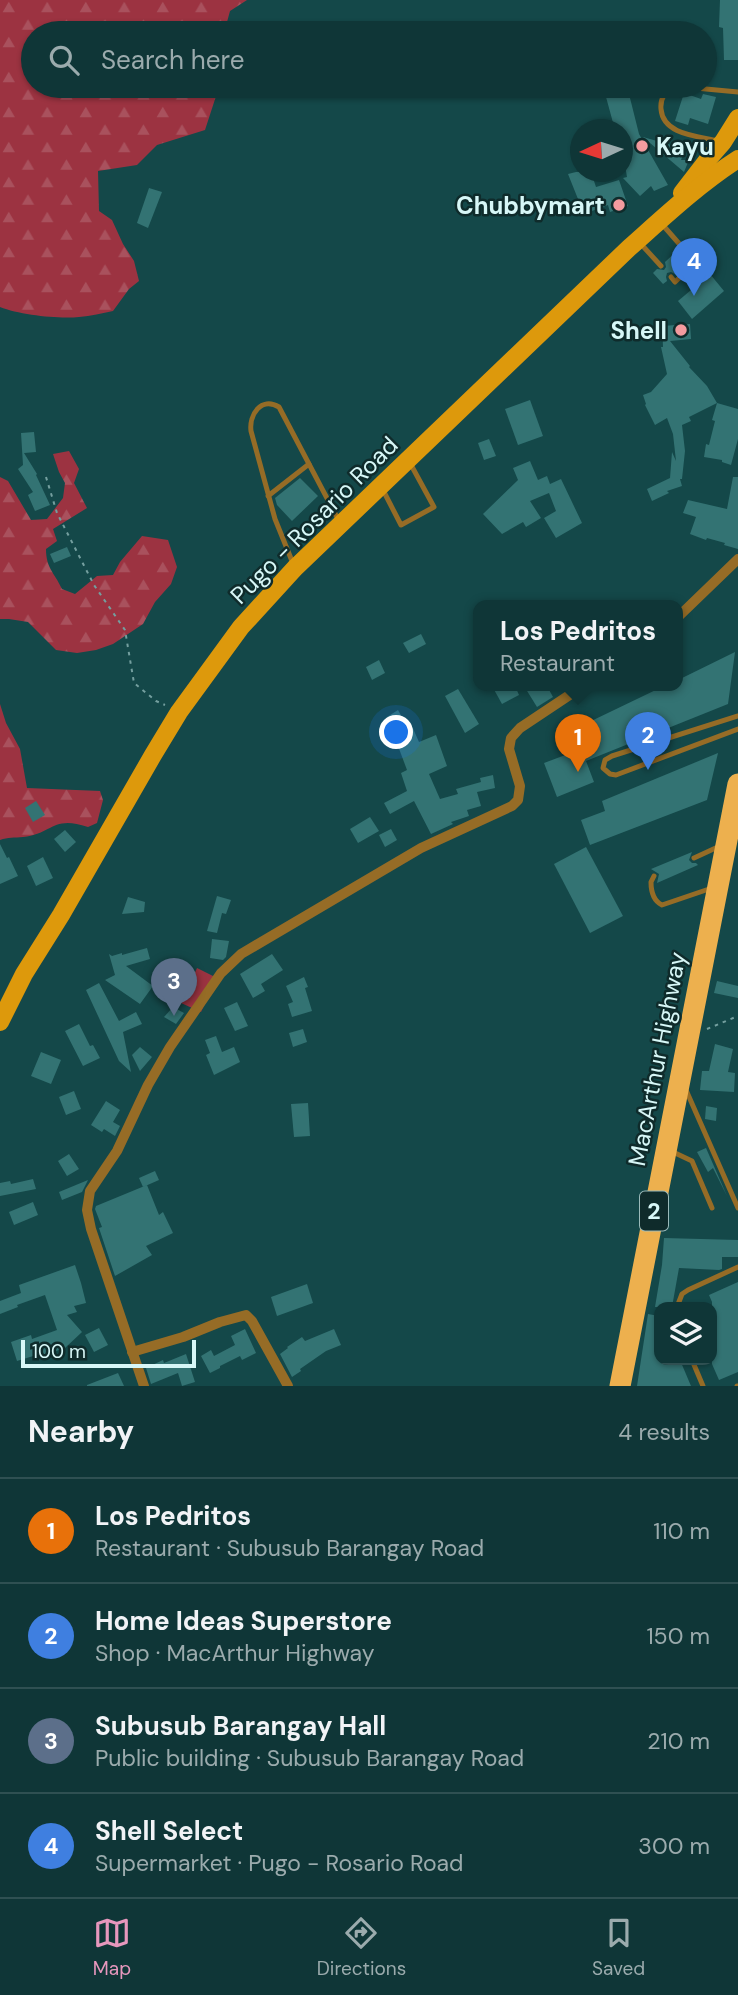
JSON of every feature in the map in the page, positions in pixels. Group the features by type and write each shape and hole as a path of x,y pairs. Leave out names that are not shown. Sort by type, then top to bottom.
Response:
{"highway":[{"name":"MacArthur Highway","path":"620,1386 738,784"}],"main road":[{"name":"Pugo - Rosario Road","path":"662,218 723,142 738,118"},
{"name":"Pugo - Rosario Road","path":"0,1022 24,974 153,754 179,712 241,627 295,568 662,218 738,159"}],"street":[{"path":"683,612 738,559"},
{"path":"144,1386 88,1219 88,1200 90,1191 117,1152 148,1085 170,1047 221,973 241,954 421,848 512,806 520,797 520,786 509,749 511,738 520,728 576,691"},
{"path":"132,1352 246,1315 252,1321 288,1386"}],"lane":[{"path":"717,90 738,92"},
{"path":"662,98 661,111 664,121 671,129 723,142"},
{"path":"662,218 682,247"},
{"path":"638,241 661,266"},
{"path":"671,277 675,282 696,262 692,258"},
{"path":"295,568 275,519 251,431 250,422 257,408 273,403 279,407 341,524"},
{"path":"381,488 401,525 434,508 408,461"},
{"path":"268,496 309,464"},
{"path":"738,716 612,756 605,760 603,768 616,775 738,729"},
{"path":"694,858 726,843"},
{"path":"654,876 651,882 652,891 657,902 663,905 717,886"},
{"path":"680,1077 738,1209"},
{"path":"666,1150 692,1161 712,1208"},
{"path":"679,1302 682,1294 688,1290 738,1267"},
{"path":"694,1365 703,1386"}],"path":[{"path":"46,477 57,513 94,584 125,630 134,683 156,701 179,712"},
{"path":"689,1035 738,1016"}],"green space":[{"path":"0,0 247,0 230,11 227,21 21,21 21,98 215,98 205,130 157,145 137,165 98,171 99,211 112,220 134,261 139,281 129,289 113,311 83,317 61,317 28,314 0,307"},
{"path":"69,451 79,469 74,483 87,508 53,529 57,541 46,549 49,566 62,589 75,594 97,576 113,575 120,562 142,536 168,540 177,567 171,584 155,602 143,624 113,644 77,653 56,650 28,622 0,619 0,477 8,481 31,520 47,519 63,498 65,483 53,454"},
{"path":"0,704 6,723 20,749 27,788 100,791 103,800 97,823 88,827 60,824 33,835 0,840"},
{"path":"197,968 217,978 201,1012 181,1003"}],"building":[{"path":"720,0 738,0 738,60 724,60 723,28 719,27"},
{"path":"606,98 630,98 639,134 668,185 654,191 651,186 640,196 627,182 633,182 633,119 612,119"},
{"path":"682,98 716,98 708,124 690,118 688,125 675,121"},
{"path":"643,137 685,149 681,160 689,160 684,172"},
{"path":"571,182 594,182 596,187 620,182 628,206 610,212 608,205 584,214"},
{"path":"149,188 162,192 148,228 137,223"},
{"name":"Shell","path":"690,239 701,251 696,255 689,254 688,262 675,274 667,273 667,281 663,284 653,273 657,269 664,270 665,262 678,250 686,250 686,243"},
{"path":"710,274 724,291 692,319 678,301"},
{"path":"690,324 691,339 670,341 707,386 717,403 689,417 691,421 682,425 685,451 680,479 682,486 667,491 669,493 652,501 647,489 670,478 672,452 676,461 673,434 667,418 655,425 643,395 651,392 667,374 661,347 662,326"},
{"path":"530,400 543,436 518,445 505,409"},
{"path":"717,403 738,409 738,439 731,465 722,460 704,457 715,421 712,420"},
{"path":"34,432 36,452 24,453 37,474 50,505 35,511 28,495 33,492 18,469 23,465 21,433"},
{"path":"489,439 496,456 484,460 478,443"},
{"path":"530,461 538,480 547,476 550,484 561,479 582,523 556,538 544,518 556,511 549,493 530,501 541,518 526,527 523,522 502,534 483,514 518,480 513,468"},
{"path":"733,477 738,477 738,549 690,534 696,517 683,513 688,500 727,509"},
{"path":"300,478 318,496 292,521 277,505 275,498"},
{"path":"67,547 71,556 54,563 50,554"},
{"path":"421,634 426,644 409,653 403,643"},
{"path":"735,652 728,704 586,761 594,782 557,797 544,763 592,745 585,724 654,691 683,691 683,678"},
{"path":"379,660 385,673 372,680 366,667"},
{"path":"458,689 479,724 465,733 445,696"},
{"path":"495,691 517,691 519,695 502,704"},
{"path":"527,691 550,691 553,697 537,707"},
{"path":"398,710 407,726 411,724 419,742 436,735 447,766 429,774 440,799 458,794 456,789 481,782 480,778 493,775 495,788 477,792 481,806 467,810 469,816 451,822 453,824 431,834 414,801 390,814 384,803 407,791 401,773 407,770 398,746 395,747 389,734 396,731 387,717"},
{"path":"718,753 707,800 590,845 581,820 605,811 602,801"},
{"path":"36,801 45,815 33,822 25,808"},
{"path":"370,817 379,831 358,843 350,829"},
{"path":"391,829 397,840 385,847 379,835"},
{"path":"65,830 76,842 65,852 54,839"},
{"path":"0,844 18,876 0,884"},
{"path":"586,847 623,916 590,933 554,864"},
{"path":"692,852 689,860 698,865 657,883 659,874 651,869"},
{"path":"43,857 53,878 36,886 27,866"},
{"path":"217,896 231,900 226,914 222,913 217,933 207,931"},
{"path":"128,897 145,902 144,912 122,914"},
{"path":"212,939 229,941 223,960 210,958"},
{"path":"147,948 150,959 126,966 153,986 140,1004 105,980 115,975 109,954 122,955"},
{"path":"272,954 283,970 261,984 265,991 253,998 240,974"},
{"path":"304,977 312,1011 292,1017 288,1004 293,1002 286,986"},
{"path":"717,981 738,986 738,998 714,993"},
{"path":"99,983 119,1021 136,1012 142,1024 123,1032 131,1072 119,1061 86,990"},
{"path":"237,1002 248,1026 235,1031 224,1008"},
{"path":"173,1007 184,1013 176,1024 164,1017"},
{"path":"79,1024 90,1046 93,1045 100,1058 83,1066 65,1031"},
{"path":"303,1029 307,1042 293,1047 289,1033"},
{"path":"216,1036 222,1052 234,1047 240,1062 214,1075 206,1055 210,1053 205,1040"},
{"path":"715,1044 733,1049 728,1072 735,1073 734,1092 700,1090 702,1071 709,1071"},
{"path":"140,1047 152,1057 140,1071 132,1055"},
{"path":"41,1052 61,1060 51,1084 31,1076"},
{"path":"74,1091 81,1109 66,1115 59,1097"},
{"path":"106,1101 120,1110 113,1122 120,1126 115,1136 91,1125"},
{"path":"308,1103 310,1136 294,1137 291,1104"},
{"path":"706,1106 717,1108 716,1121 705,1119"},
{"path":"706,1148 727,1196 713,1168 708,1172 697,1152"},
{"path":"69,1154 79,1169 67,1176 58,1161"},
{"path":"155,1171 159,1180 143,1187 139,1178"},
{"path":"33,1179 36,1189 0,1196 0,1183 10,1181 11,1184"},
{"path":"88,1180 82,1192 62,1200 59,1192"},
{"path":"147,1185 159,1215 163,1212 173,1233 146,1246 152,1255 115,1276 99,1228 102,1227 96,1206"},
{"path":"33,1202 38,1215 14,1225 9,1212"},
{"path":"664,1238 738,1240 738,1257 722,1257 722,1269 679,1268 673,1302 656,1302"},
{"path":"75,1265 86,1303 74,1306 77,1312 67,1315 82,1332 65,1348 17,1361 11,1342 31,1335 32,1339 57,1330 45,1295 0,1314 0,1301 21,1293 19,1285"},
{"path":"738,1282 738,1372 719,1380 712,1365 717,1365 717,1302 712,1302 709,1295"},
{"path":"307,1284 313,1303 277,1316 271,1297"},
{"path":"648,1314 654,1315 654,1365 682,1365 691,1386 637,1386"},
{"path":"99,1328 108,1345 94,1352 85,1335"},
{"path":"245,1329 256,1353 242,1360 240,1356 210,1373 201,1356 211,1350 214,1356 235,1345 231,1336"},
{"path":"334,1329 341,1345 326,1351 292,1377 280,1354 302,1337 305,1341"},
{"path":"186,1354 195,1382 182,1386 178,1373 151,1384 146,1368"},
{"path":"118,1373 124,1386 87,1386 87,1385"}],"place":[{"name":"Kayu","path":"642,146"},
{"name":"Chubbymart","path":"619,205"},
{"name":"Shell Select","path":"694,296"},
{"name":"Shell","path":"681,330"},
{"name":"Home Ideas Superstore","path":"648,770"},
{"name":"Los Pedritos","path":"578,772"},
{"name":"Subusub Barangay Hall","path":"174,1016"}]}
